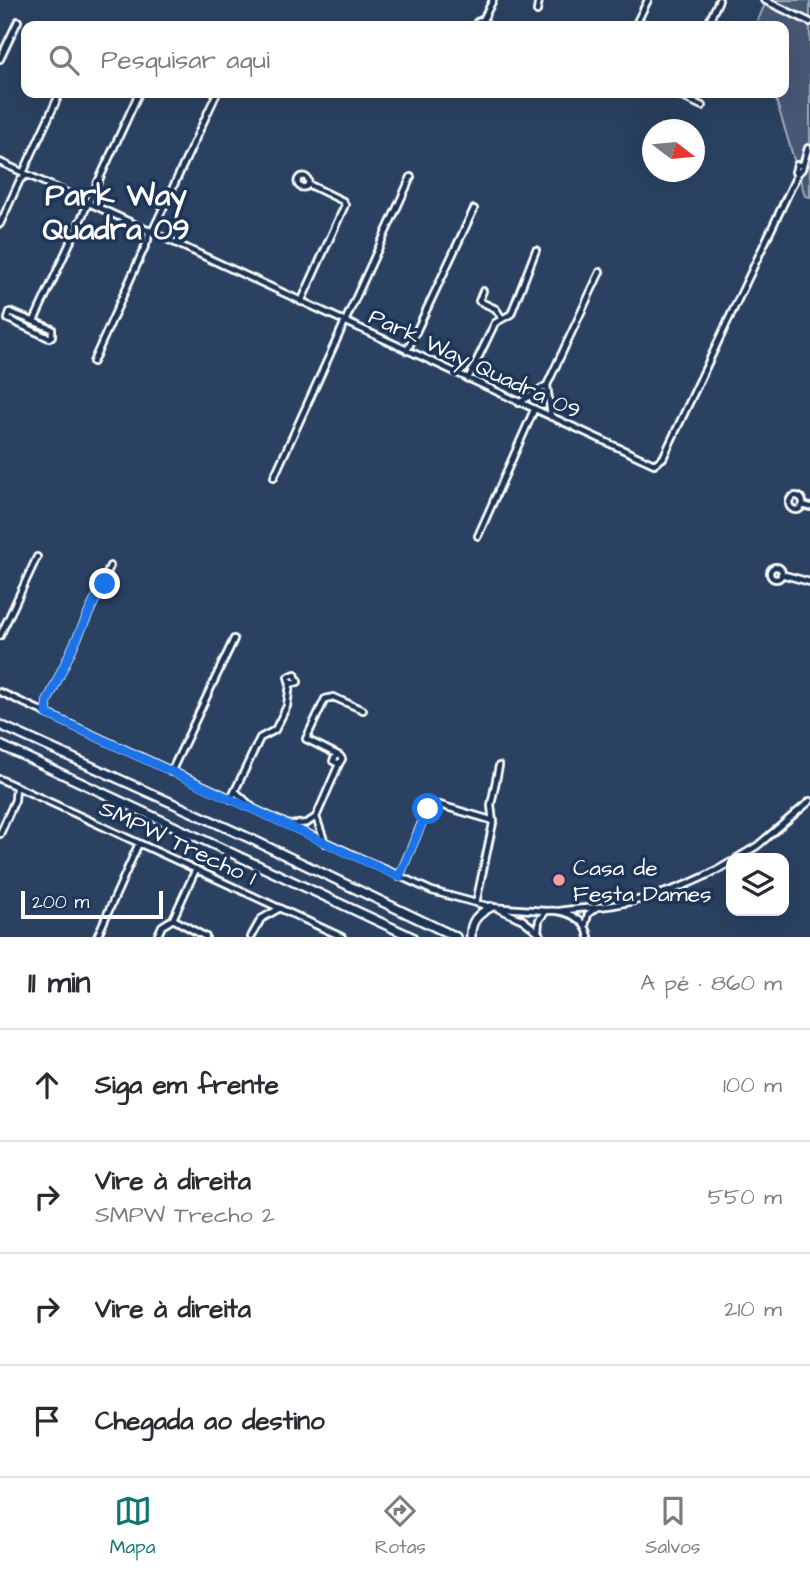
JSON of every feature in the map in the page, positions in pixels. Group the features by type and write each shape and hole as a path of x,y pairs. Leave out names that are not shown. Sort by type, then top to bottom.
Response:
{"highway":[{"path":"0,725 247,837 456,937"},
{"path":"0,745 412,937"},
{"path":"471,937 475,918 493,907"}],"street":[{"path":"478,21 484,20 493,0"},
{"path":"537,11 539,0"},
{"path":"638,21 648,0"},
{"path":"709,21 719,0"},
{"path":"764,0 810,22"},
{"path":"0,59 18,21"},
{"path":"0,224 58,98"},
{"path":"34,321 137,98"},
{"path":"93,362 215,98"},
{"path":"686,98 702,106"},
{"name":"Park Way Quadra 09","path":"0,162 651,463 662,460 809,146"},
{"path":"800,168 810,172"},
{"path":"20,180 23,173"},
{"path":"274,477 411,177"},
{"path":"301,302 345,205 343,201 307,184"},
{"path":"407,351 474,209"},
{"path":"468,379 492,327 497,320 511,314 536,250"},
{"path":"519,403 547,385 600,272"},
{"path":"483,291 479,300 496,309 502,319"},
{"path":"11,312 34,321 53,330 51,337 7,317 11,312"},
{"path":"547,385 552,418"},
{"path":"538,393 548,398"},
{"path":"478,536 534,410"},
{"path":"803,505 810,507"},
{"path":"0,636 37,557"},
{"path":"39,710 47,703 102,585 107,582 105,578 110,566"},
{"path":"782,574 810,582"},
{"path":"171,772 234,639"},
{"path":"231,799 260,738 275,730 287,706 290,684"},
{"path":"0,692 399,877 432,891 476,904 546,911 598,907 660,894 726,865"},
{"path":"286,825 307,823 316,817 339,764 333,761 336,755 306,740 324,699 333,697 363,710"},
{"path":"47,703 47,714"},
{"path":"476,904 494,821 491,805 499,766"},
{"name":"SMPW Trecho 1","path":"0,779 342,937"},
{"path":"0,834 15,800 15,787"},
{"path":"15,800 25,791"},
{"path":"236,791 242,799 252,804 255,810"},
{"path":"744,853 776,831 810,801"},
{"path":"399,877 425,813 432,806 440,804 494,821"},
{"path":"316,817 325,843"},
{"path":"97,937 139,843"},
{"path":"157,937 162,926 173,919 196,869"},
{"path":"493,907 523,920 542,937"},
{"path":"589,933 588,914 598,907"},
{"path":"251,937 258,922 280,908"},
{"path":"538,932 538,920 546,911"},
{"path":"559,911 577,919 589,933"},
{"path":"173,919 206,937"}],"shaded area":[{"path":"767,0 810,0 810,197 805,196 776,98 789,98 789,21 757,21"}],"place":[{"name":"Casa de Festa Dames","path":"559,880"}],"district":[{"name":"Park Way Quadra 09","path":"116,212"}],"route":[{"path":"105,584 102,585 47,702 47,714 399,877 428,809"}]}
